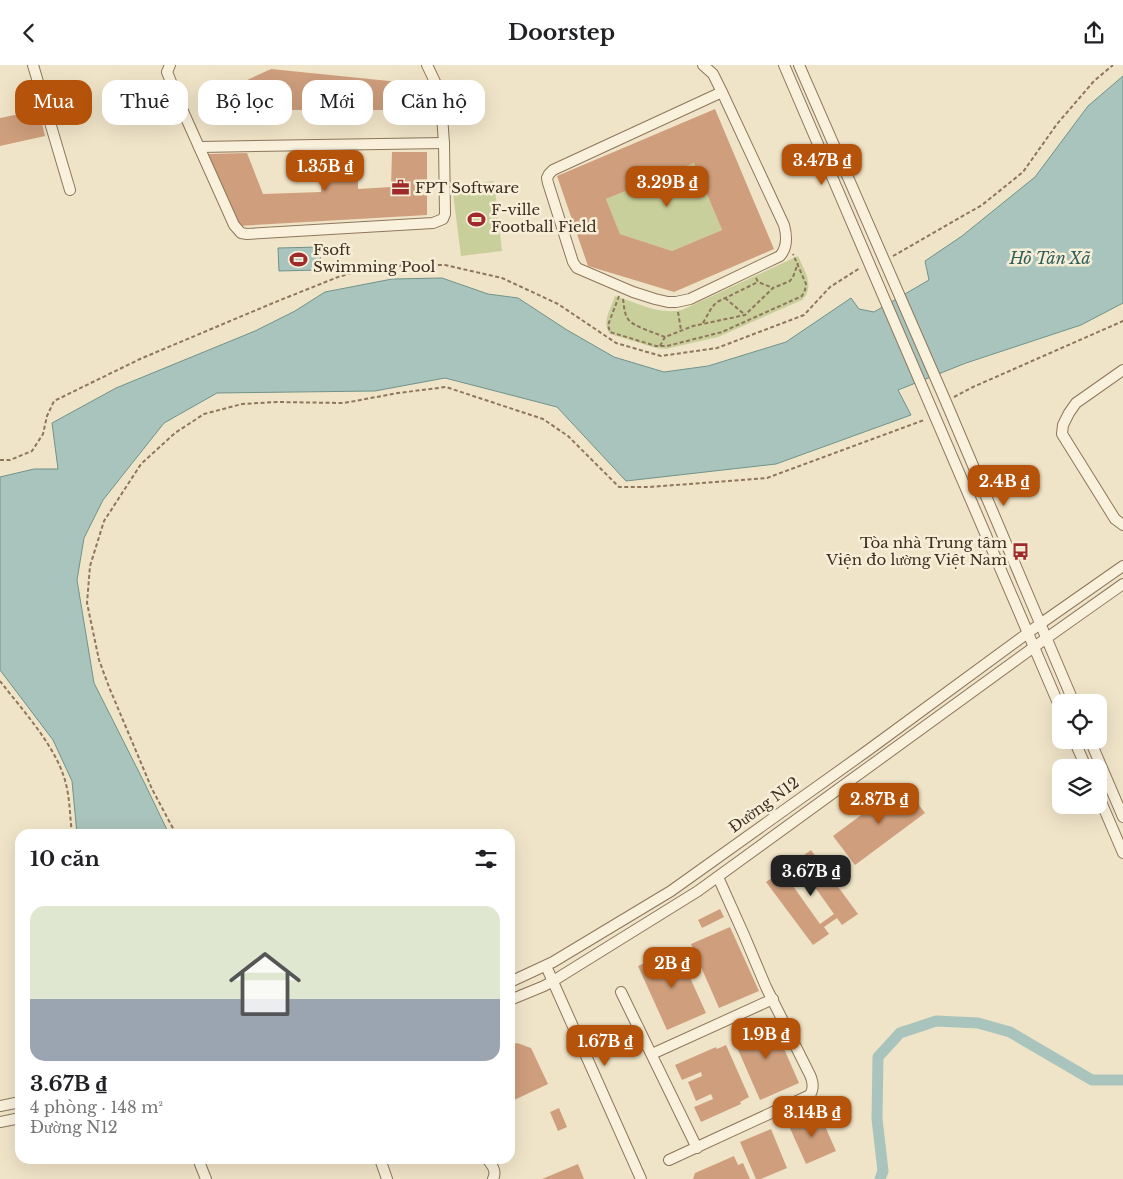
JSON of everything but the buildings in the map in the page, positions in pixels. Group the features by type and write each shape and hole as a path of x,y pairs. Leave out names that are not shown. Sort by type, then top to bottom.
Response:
{"street":[{"path":"33,65 70,189"},
{"path":"170,65 167,72 234,225 241,233 247,235 437,223 443,219 445,213 443,121 438,88 427,65"},
{"path":"703,65 713,74 722,92 784,225 787,235 784,251 780,256 690,299 676,302 655,299 577,268 573,262 548,183 547,178 549,174 553,170 722,92"},
{"path":"784,65 1054,694"},
{"path":"799,65 946,401 1070,694"},
{"path":"199,147 444,143"},
{"path":"1123,370 1076,403 1063,425 1062,435 1115,519 1123,525"},
{"name":"Đường N12","path":"515,980 546,965 670,891 1123,566"},
{"name":"Đường N12","path":"515,998 553,981 698,891 1123,584"},
{"path":"1094,749 1123,817"},
{"path":"1106,814 1123,853"},
{"path":"669,1160 810,1095 812,1091 811,1078 772,999 718,877"},
{"path":"546,965 641,1179"},
{"path":"621,992 697,1147"},
{"path":"652,1054 772,999"},
{"path":"0,1106 15,1103"},
{"path":"0,1122 15,1119"},
{"path":"200,1164 206,1179"},
{"path":"382,1164 387,1179"},
{"path":"491,1164 494,1168 494,1179"}],"path":[{"path":"884,261 982,205 1023,172 1057,124 1094,81 1113,65"},
{"path":"622,287 608,325 610,332 660,346 667,346 722,332 802,296 806,284 794,254 785,248"},
{"path":"660,346 665,337 703,323 746,315 773,288 790,281 798,263"},
{"path":"0,460 10,459 32,451 43,434 47,415 54,401 140,359 264,307 338,277 376,267 445,265 502,278 558,304 616,343 661,356 717,348 804,315 830,287 869,264"},
{"path":"752,269 758,282 773,288"},
{"path":"703,323 717,302 758,282"},
{"path":"622,287 624,309 628,319 632,323 665,337"},
{"path":"725,298 746,315"},
{"path":"676,302 682,331"},
{"path":"946,401 973,387 1123,321"},
{"path":"173,829 152,789 109,687 99,660 87,603 90,566 104,521 141,464 175,433 204,414 242,404 277,401 344,403 398,393 446,387 543,419 568,436 619,487 649,487 767,478 929,418 932,412"},
{"path":"0,681 47,743 60,764 67,785 71,829"}],"green space":[{"path":"694,163 722,230 672,251 620,234 606,199"},
{"name":"F-ville Football Field","path":"494,181 502,251 461,256 452,186"},
{"path":"798,256 808,278 808,290 802,300 718,337 666,349 656,348 610,334 607,330 608,315 615,296 657,310 682,310"}],"water":[{"name":"Hồ Tân Xã","path":"1123,76 1123,303 1081,325 966,363 898,390 911,415 776,464 626,481 557,407 445,378 375,391 217,393 164,423 103,500 84,538 77,580 94,683 167,829 77,829 72,781 53,740 0,670 0,477 34,469 58,469 52,423 116,388 255,331 295,311 325,292 392,279 442,278 488,294 518,298 567,330 614,357 664,372 708,366 786,342 851,298 859,309 874,312 929,280 925,261 962,236 1035,177 1088,106"},
{"name":"Fsoft Swimming Pool","path":"320,247 321,270 279,271 278,248"}],"waterway":[{"path":"880,1179 883,1171 877,1119 878,1057 900,1033 936,1021 978,1023 1010,1032 1092,1080 1123,1080"}],"place":[{"name":"FPT Software","path":"401,188"},
{"name":"F-ville Football Field","path":"477,219"},
{"name":"Fsoft Swimming Pool","path":"299,259"},
{"name":"Tòa nhà Trung tâm Viện đo lường Việt Nam","path":"1021,552"}]}
